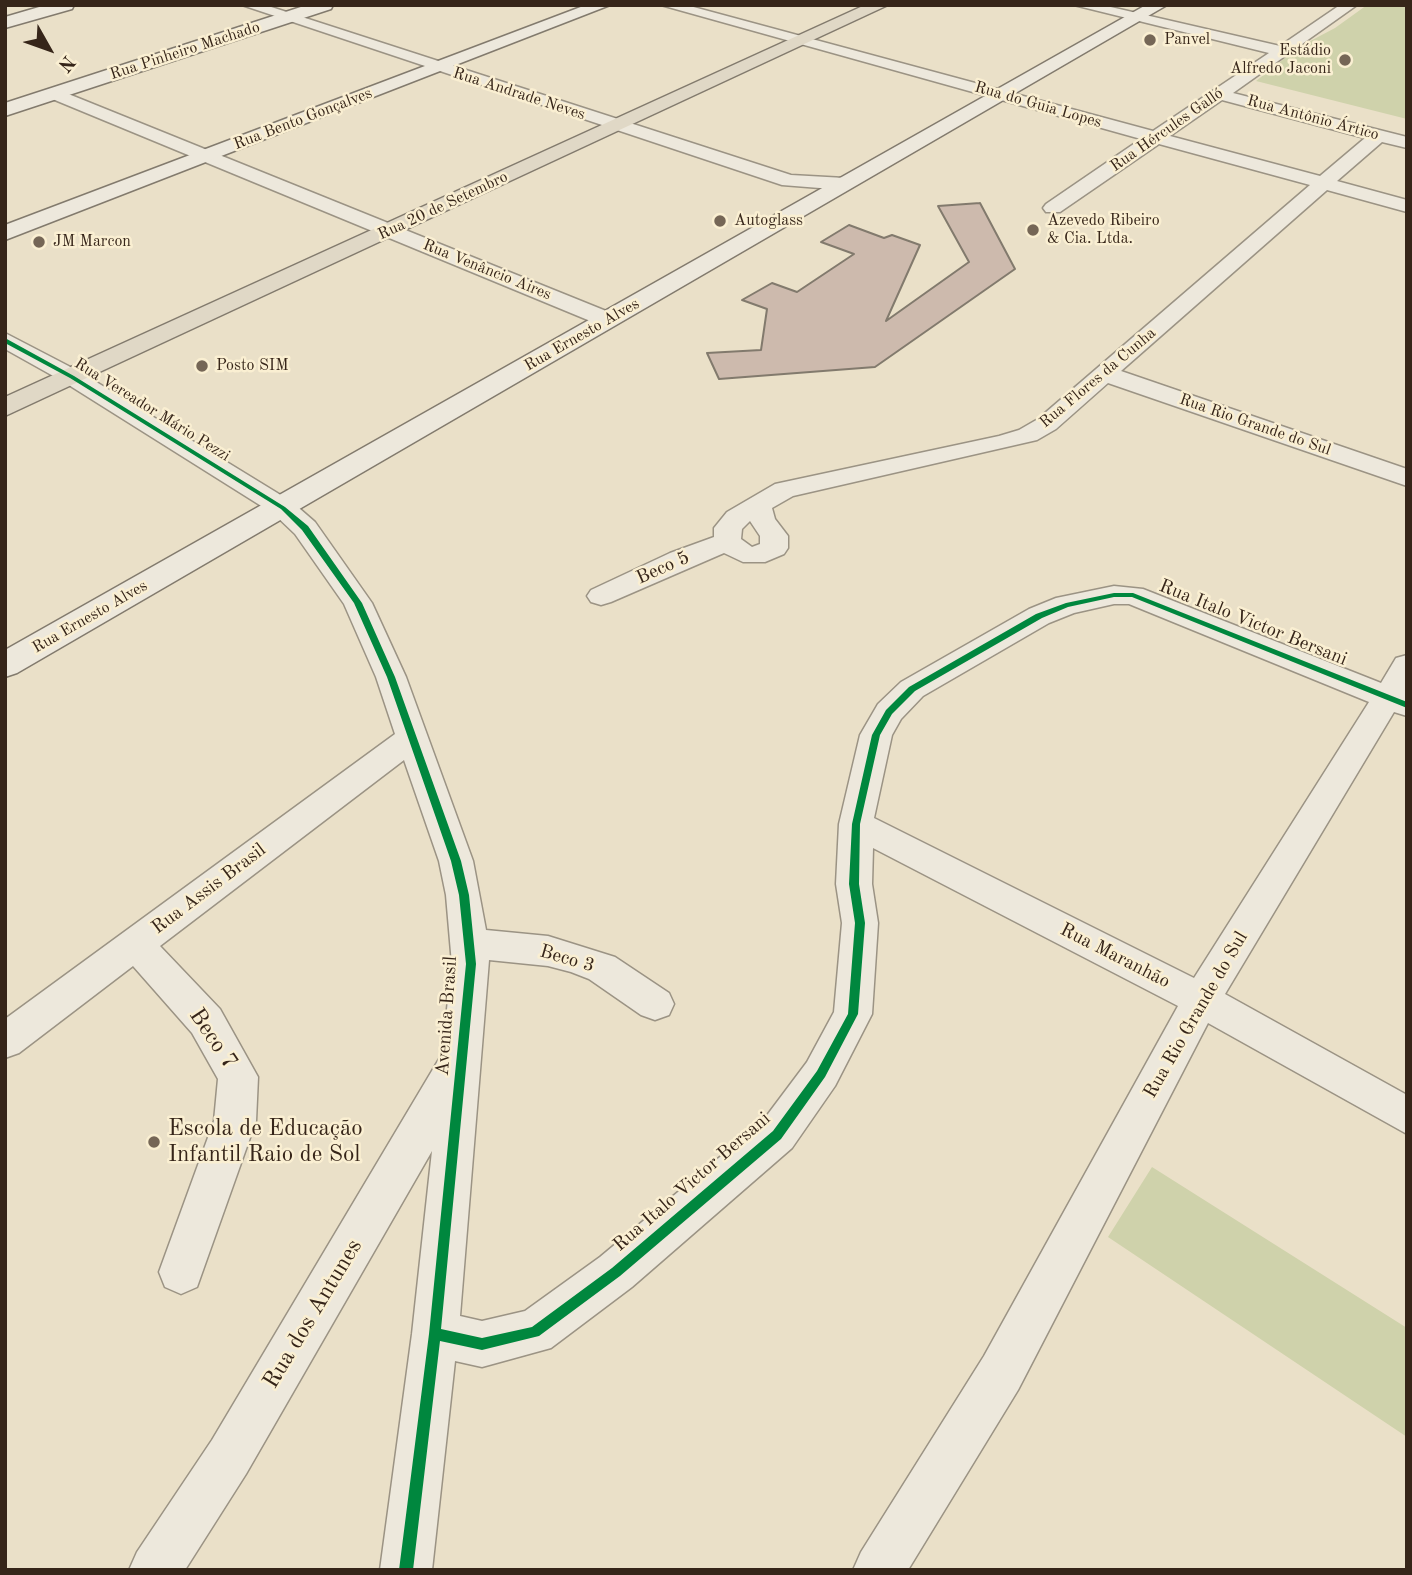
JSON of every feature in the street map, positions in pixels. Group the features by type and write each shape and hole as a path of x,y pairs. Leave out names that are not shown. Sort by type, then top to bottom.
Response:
{"main road":[{"name":"Rua 20 de Setembro","path":"5,408 880,5"}],"street":[{"path":"5,17 66,5"},
{"name":"Rua Andrade Neves","path":"249,5 789,181 845,184"},
{"name":"Rua Pinheiro Machado","path":"5,110 325,5"},
{"name":"Rua Bento Gonçalves","path":"5,233 602,5"},
{"name":"Rua do Guia Lopes","path":"668,5 1407,206"},
{"path":"1081,5 1281,51"},
{"name":"Rua Ernesto Alves","path":"5,665 1159,5"},
{"name":"Rua Hércules Galló","path":"1053,208 1350,5"},
{"path":"5,23 40,9"},
{"name":"Rua Venâncio Aires","path":"56,94 607,320"},
{"name":"Rua Antônio Ártico","path":"1219,94 1407,143"},
{"name":"Rua Flores da Cunha","path":"727,542 728,528 758,504 784,490 1028,435 1047,424 1378,135"},
{"name":"Rua Andrade Neves","path":"789,181 816,200"},
{"name":"Rua Vereador Mário Pezzi","path":"5,340 72,377 283,508"},
{"name":"Rua Rio Grande do Sul","path":"1103,373 1407,478"},
{"path":"727,542 743,554 755,556 774,548 774,536 762,519 758,504"},
{"name":"Avenida Brasil","path":"283,508 305,528 358,603 391,677 413,737 456,861 464,895 471,964 435,1334 406,1570"},
{"name":"Beco 5","path":"601,596 680,559 727,542"},
{"name":"Rua Italo Victor Bersani","path":"435,1334 482,1344 535,1332 616,1272 777,1135 821,1074 853,1014 860,923 853,884 856,824 876,735 889,712 904,697 1040,616 1090,598 1133,595 1400,689"},
{"name":"Rua Rio Grande do Sul","path":"879,1570 1001,1373 1201,1000 1400,689"},
{"name":"Rua Assis Brasil","path":"5,1041 413,737"},
{"name":"Rua Maranhão","path":"856,824 1201,1000 1407,1116"},
{"name":"Beco 3","path":"469,943 548,951 576,958 601,968 655,1004"},
{"name":"Beco 7","path":"135,944 206,1021 239,1077 235,1121 181,1272"},
{"name":"Rua dos Antunes","path":"155,1570 229,1457 415,1142 463,1053"}],"green space":[{"name":"Estádio Alfredo Jaconi","path":"1367,5 1407,6 1407,119 1256,81 1299,47 1335,28"},
{"path":"1152,1167 1407,1328 1407,1437 1108,1237"}],"building":[{"path":"980,203 1015,269 875,367 719,379 707,353 761,350 767,309 742,300 772,283 797,292 854,254 821,242 849,225 884,238 892,235 920,245 886,321 969,262 938,206"}],"cycle path":[{"path":"5,340 72,377 283,508 305,528 358,603 391,677 456,861 464,895 471,964 435,1334 406,1570"},
{"path":"435,1334 482,1344 535,1332 616,1272 777,1135 821,1074 853,1014 860,923 854,884 856,824 876,735 889,712 912,689 1039,616 1066,605 1114,595 1133,595 1407,705"}],"place":[{"name":"Panvel","path":"1150,40"},
{"name":"Estádio Alfredo Jaconi","path":"1345,60"},
{"name":"Autoglass","path":"720,221"},
{"name":"Azevedo Ribeiro & Cia. Ltda.","path":"1033,230"},
{"name":"JM Marcon","path":"39,242"},
{"name":"Posto SIM","path":"202,366"},
{"name":"Escola de Educação Infantil Raio de Sol","path":"154,1142"}]}
